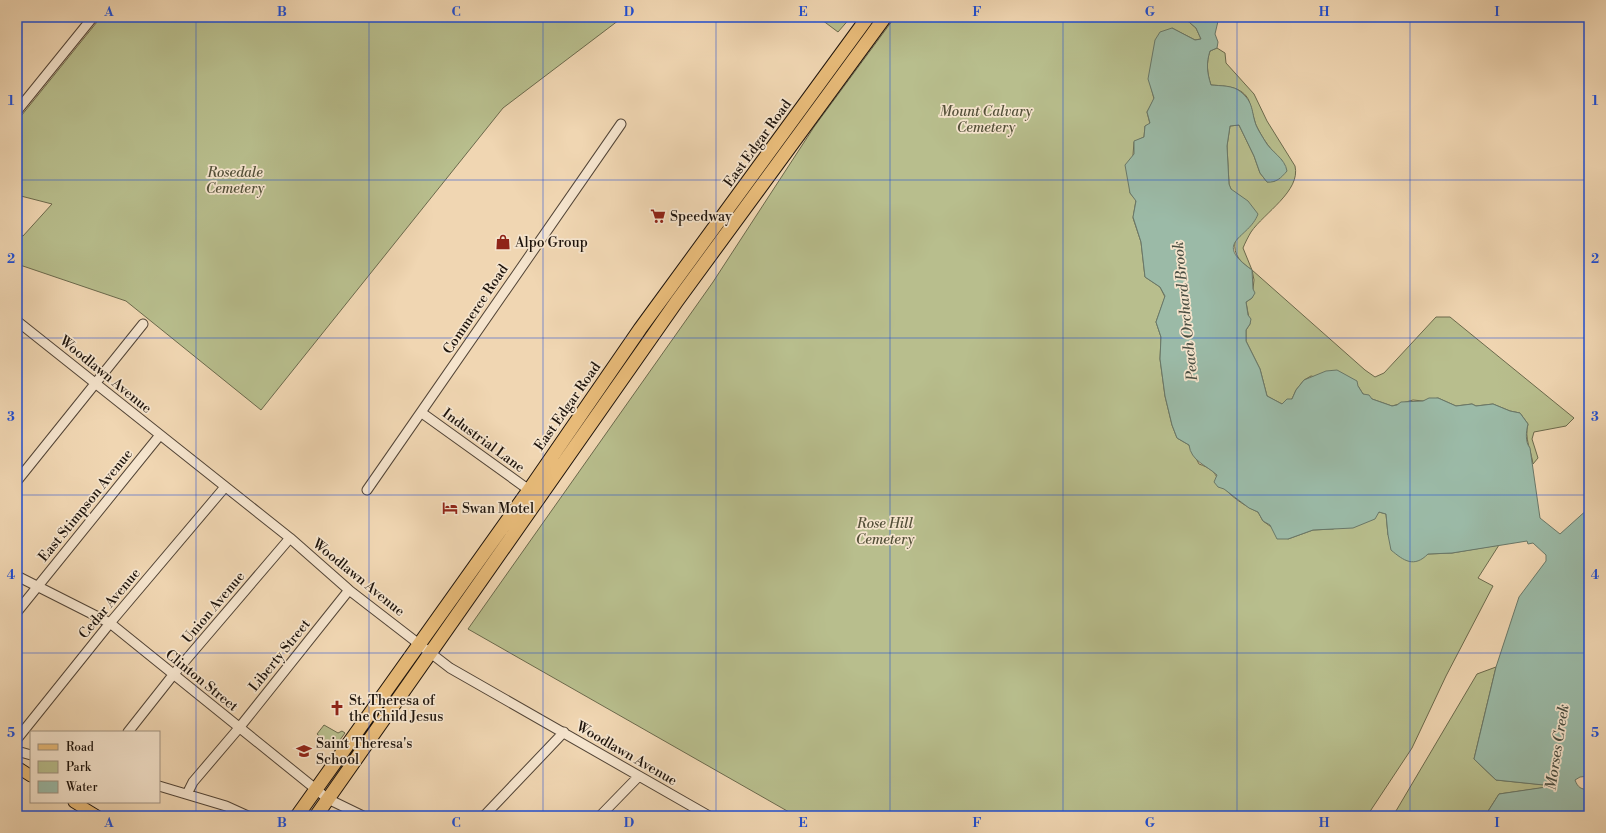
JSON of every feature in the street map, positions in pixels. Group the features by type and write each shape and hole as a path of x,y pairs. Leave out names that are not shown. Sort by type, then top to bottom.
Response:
{"highway":[{"name":"East Edgar Road","path":"297,816 640,329 868,17"},
{"name":"East Edgar Road","path":"328,799 677,301 885,17"},
{"path":"316,816 328,799"}],"main road":[{"path":"17,767 30,775"},
{"path":"76,803 97,816"}],"street":[{"path":"17,111 93,17"},
{"name":"Commerce Road","path":"367,490 422,413 479,327 621,124"},
{"name":"Woodlawn Avenue","path":"17,321 290,538 349,590 450,668 709,816"},
{"path":"17,481 143,324"},
{"name":"Industrial Lane","path":"422,413 528,490"},
{"name":"East Stimpson Avenue","path":"17,612 160,435"},
{"name":"Cedar Avenue","path":"17,739 110,623 226,487"},
{"name":"Union Avenue","path":"129,731 173,674 290,538"},
{"name":"Clinton Street","path":"17,576 110,623 316,790 328,799 363,816"},
{"name":"Liberty Street","path":"187,794 193,782 239,728 349,590"},
{"path":"484,816 564,732"},
{"path":"17,751 30,755"},
{"path":"600,816 639,776"},
{"path":"160,786 226,806 248,816"}],"green space":[{"name":"Rosedale Cemetery","path":"101,17 623,17 503,108 261,410 126,301 17,264 17,235 23,236 52,204 17,195 17,121"},
{"path":"818,17 851,17 838,32"},
{"name":"Rose Hill Cemetery","path":"895,17 1183,17 1196,28 1201,39 1195,40 1172,28 1149,79 1154,99 1147,112 1150,124 1145,126 1144,137 1134,142 1130,193 1136,200 1133,218 1141,242 1145,277 1160,287 1165,297 1156,322 1161,337 1160,359 1165,396 1172,425 1177,438 1189,445 1199,464 1210,469 1229,493 1249,508 1258,512 1263,521 1288,539 1313,530 1333,529 1379,512 1386,514 1388,535 1428,554 1452,553 1499,545 1478,578 1493,586 1446,676 1412,748 1367,816 796,816 468,629 713,282 814,127"},
{"path":"1217,48 1225,53 1226,63 1254,94 1267,121 1295,166 1295,175 1287,193 1251,232 1243,248 1252,270 1241,261 1235,251 1235,241 1242,233 1242,197 1232,191 1229,184 1227,146 1230,126 1239,125 1254,156 1260,173 1267,182 1275,181 1282,160 1270,148 1261,135 1246,96 1242,92 1233,88 1211,85 1208,72 1208,60 1210,51"},
{"path":"1252,270 1365,370 1375,377 1384,373 1436,317 1450,317 1574,418 1566,426 1534,432 1532,439 1538,458 1533,464 1527,439 1528,424 1520,413 1510,411 1493,404 1456,406 1438,398 1423,401 1413,400 1392,406 1363,394 1358,386 1311,376 1304,380 1296,390 1292,399 1282,404 1267,396 1260,369 1246,341 1246,330 1250,324 1246,302 1252,298 1254,280"},
{"path":"1496,667 1474,759 1496,780 1556,786 1499,794 1485,816 1393,816 1477,674"},
{"path":"324,725 338,733 342,731 345,733 334,748 317,734"}],"water":[{"path":"1183,17 1219,17 1215,34 1218,42 1217,48 1210,51 1208,60 1208,72 1211,85 1234,88 1245,96 1252,107 1259,131 1268,145 1286,166 1287,171 1283,176 1273,182 1267,182 1260,173 1254,156 1239,125 1230,126 1227,146 1229,184 1231,189 1248,201 1258,214 1248,229 1236,240 1234,253 1252,270 1253,289 1255,293 1252,298 1246,302 1248,315 1251,319 1246,330 1246,341 1260,369 1267,396 1282,404 1287,399 1292,399 1296,390 1304,380 1326,371 1337,370 1357,381 1363,394 1369,395 1372,399 1392,406 1401,402 1423,401 1429,398 1438,398 1456,406 1493,404 1510,411 1520,413 1528,424 1526,434 1528,446 1530,448 1540,518 1560,534 1589,508 1589,776 1580,777 1575,780 1580,788 1589,790 1589,816 1485,816 1499,794 1553,786 1496,780 1474,759 1496,667 1519,597 1546,561 1546,555 1533,543 1528,544 1527,541 1452,553 1428,554 1418,561 1409,561 1400,557 1391,550 1386,514 1379,512 1375,519 1353,528 1313,530 1288,539 1277,539 1270,525 1263,521 1258,512 1249,508 1224,489 1218,487 1214,482 1217,475 1196,459 1190,450 1189,445 1177,438 1172,425 1165,396 1160,359 1161,337 1156,322 1165,296 1160,287 1145,277 1141,242 1133,217 1136,201 1130,193 1125,165 1134,154 1134,141 1144,137 1145,126 1150,123 1147,112 1154,98 1148,79 1155,40 1160,32 1172,28 1195,40 1201,39 1196,28"}],"place":[{"name":"Speedway","path":"658,216"},
{"name":"Alpo Group","path":"503,242"},
{"name":"Swan Motel","path":"450,508"},
{"name":"St. Theresa of the Child Jesus","path":"337,708"},
{"name":"Saint Theresa's School","path":"304,751"}],"park label":[{"name":"Mount Calvary Cemetery","path":"986,120"}],"water label":[{"name":"Peach Orchard Brook","path":"1185,311"},
{"name":"Morses Creek","path":"1557,747"}]}
